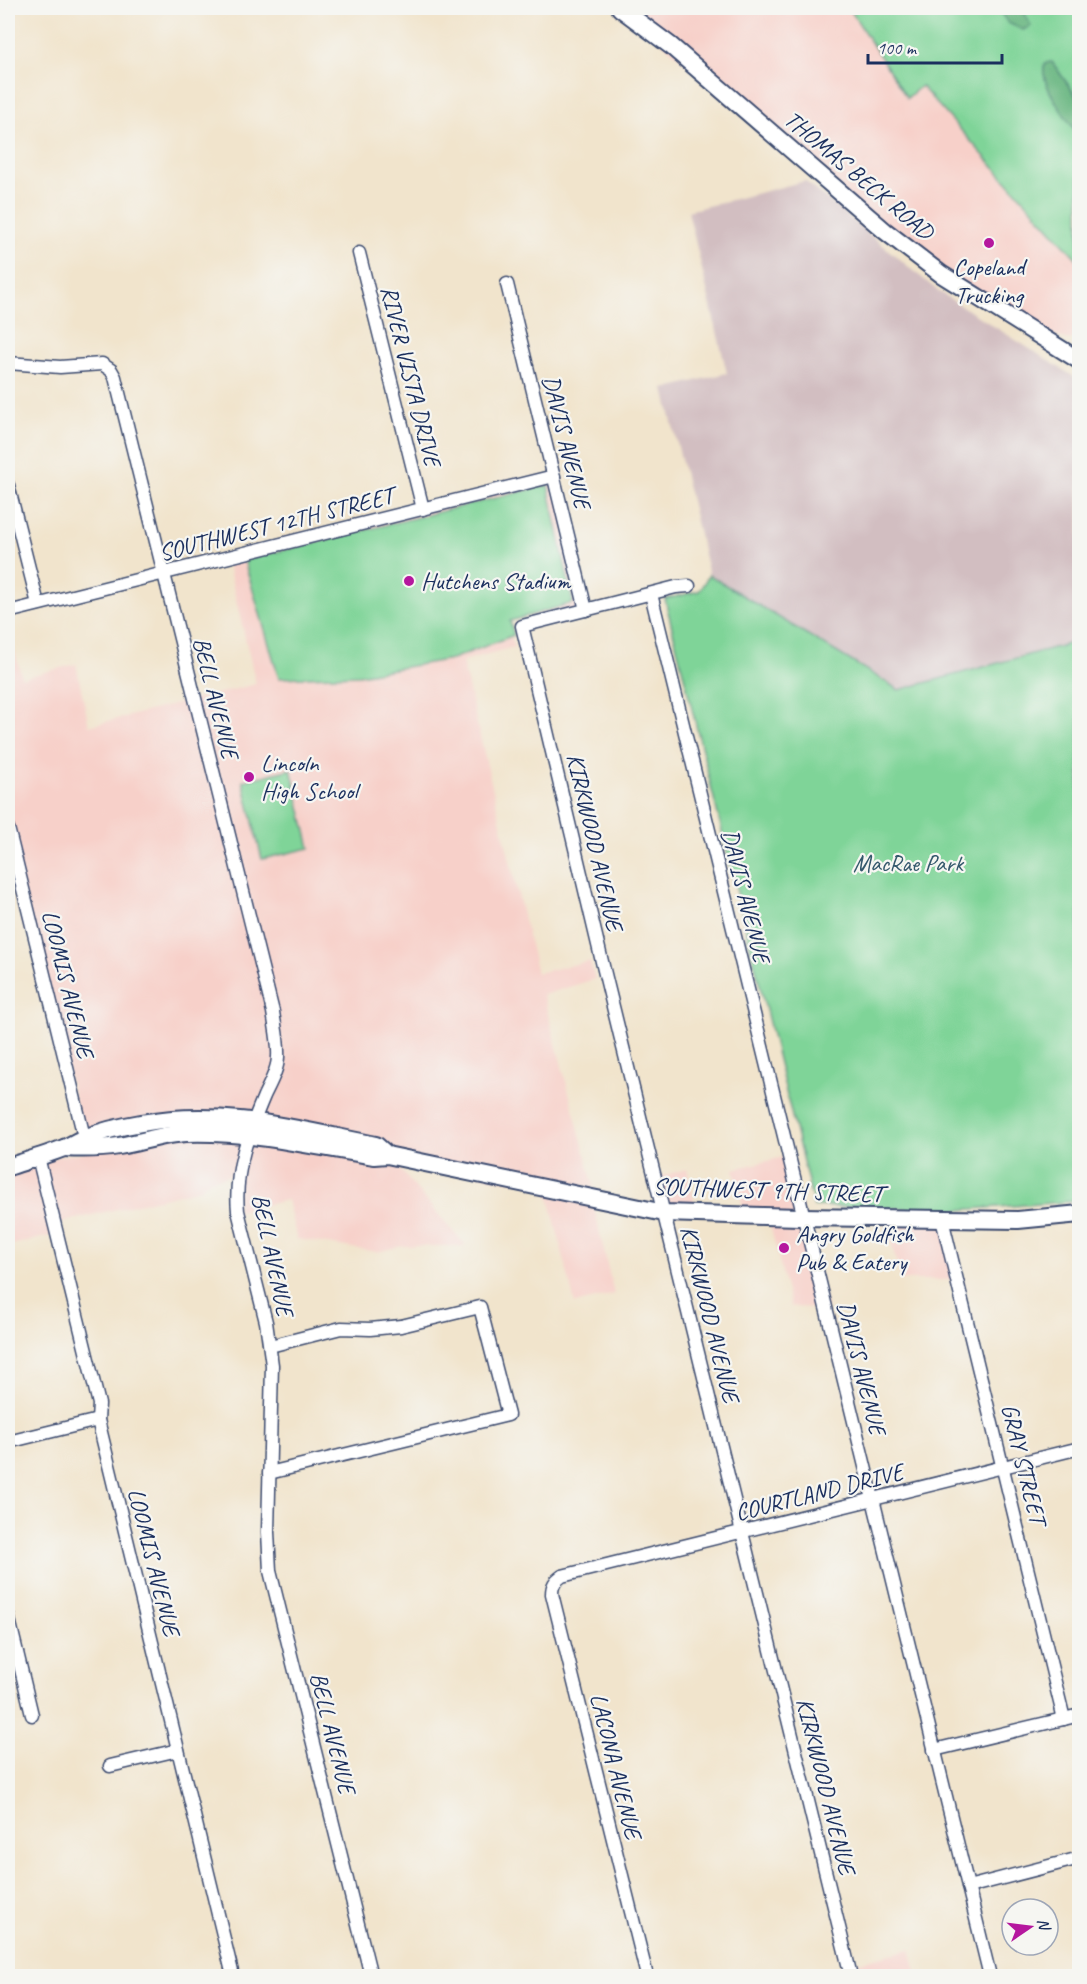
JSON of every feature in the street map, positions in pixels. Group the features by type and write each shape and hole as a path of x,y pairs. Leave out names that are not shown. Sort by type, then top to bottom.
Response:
{"main road":[{"name":"THOMAS BECK ROAD","path":"620,8 671,46 850,202 941,274 1080,361"},
{"name":"SOUTHWEST 9TH STREET","path":"8,1167 64,1148 85,1144 141,1123 178,1118 214,1117 251,1127 376,1145 387,1155 664,1213 1018,1220 1078,1218"}],"street":[{"name":"RIVER VISTA DRIVE","path":"358,253 423,509"},
{"name":"DAVIS AVENUE","path":"507,284 586,610"},
{"name":"BELL AVENUE","path":"8,363 60,367 102,364 111,370 115,377 273,1012 279,1059 251,1127 238,1170 237,1199 270,1346 272,1376 268,1532 270,1571 370,1977"},
{"name":"SOUTHWEST 12TH STREET","path":"8,612 555,476"},
{"path":"8,485 38,604"},
{"path":"586,610 676,587 689,586"},
{"name":"DAVIS AVENUE","path":"651,594 990,1977"},
{"name":"KIRKWOOD AVENUE","path":"586,610 522,626 851,1977"},
{"name":"LOOMIS AVENUE","path":"8,828 85,1144"},
{"name":"LOOMIS AVENUE","path":"38,1157 99,1404 98,1420 233,1977"},
{"name":"GRAY STREET","path":"942,1219 1064,1719"},
{"path":"269,1473 508,1415 480,1306 401,1326 370,1329 341,1328 270,1346"},
{"path":"8,1442 98,1420"},
{"name":"COURTLAND DRIVE","path":"569,1575 1080,1448"},
{"name":"LACONA AVENUE","path":"569,1575 556,1580 552,1587 552,1594 646,1977"},
{"path":"8,1615 32,1715"},
{"path":"934,1750 1080,1715"},
{"path":"110,1766 178,1750"},
{"path":"968,1887 1080,1858"}],"shaded area":[{"path":"620,8 848,8 907,98 921,85 1079,261 1079,337 1068,340 1021,324 941,274"},
{"path":"805,181 938,291 1079,380 1079,641 899,690 709,575 664,389 727,373 688,211"},
{"name":"Lincoln High School","path":"554,476 586,610 507,619 514,647 462,661 537,973 590,961 595,979 543,995 594,1187 502,1180 388,1156 466,1246 402,1246 377,1252 297,1239 287,1200 238,1211 237,1173 208,1181 200,1189 55,1224 57,1234 8,1246 8,1150 12,1165 118,1146 214,1117 84,1138 8,828 8,627 22,678 76,664 89,726 256,684 228,565 423,509"},
{"path":"788,1156 827,1308 791,1307 768,1217 745,1216 734,1169"},
{"path":"687,1169 697,1214 664,1213 655,1178"},
{"path":"547,1189 592,1199 614,1294 575,1304"},
{"path":"885,1218 942,1219 957,1280 901,1280"},
{"path":"910,1949 917,1976 851,1976 848,1965"}],"green space":[{"path":"849,8 1079,8 1079,261 921,86 907,98"},
{"path":"997,8 1022,8 1031,26 1023,30 1008,23"},
{"path":"1052,62 1079,100 1079,137 1055,101 1046,81 1045,63"},
{"name":"Hutchens Stadium","path":"548,485 573,603 510,621 514,635 452,659 359,675 279,678 244,560"},
{"name":"MacRae Park","path":"709,575 899,690 1079,641 1079,1201 958,1210 814,1206 665,599 699,591"},
{"path":"291,769 310,848 262,859 243,781"}],"place":[{"name":"Copeland Trucking","path":"989,243"},
{"name":"Hutchens Stadium","path":"409,581"},
{"name":"Lincoln High School","path":"249,777"},
{"name":"Angry Goldfish Pub & Eatery","path":"784,1248"}]}
